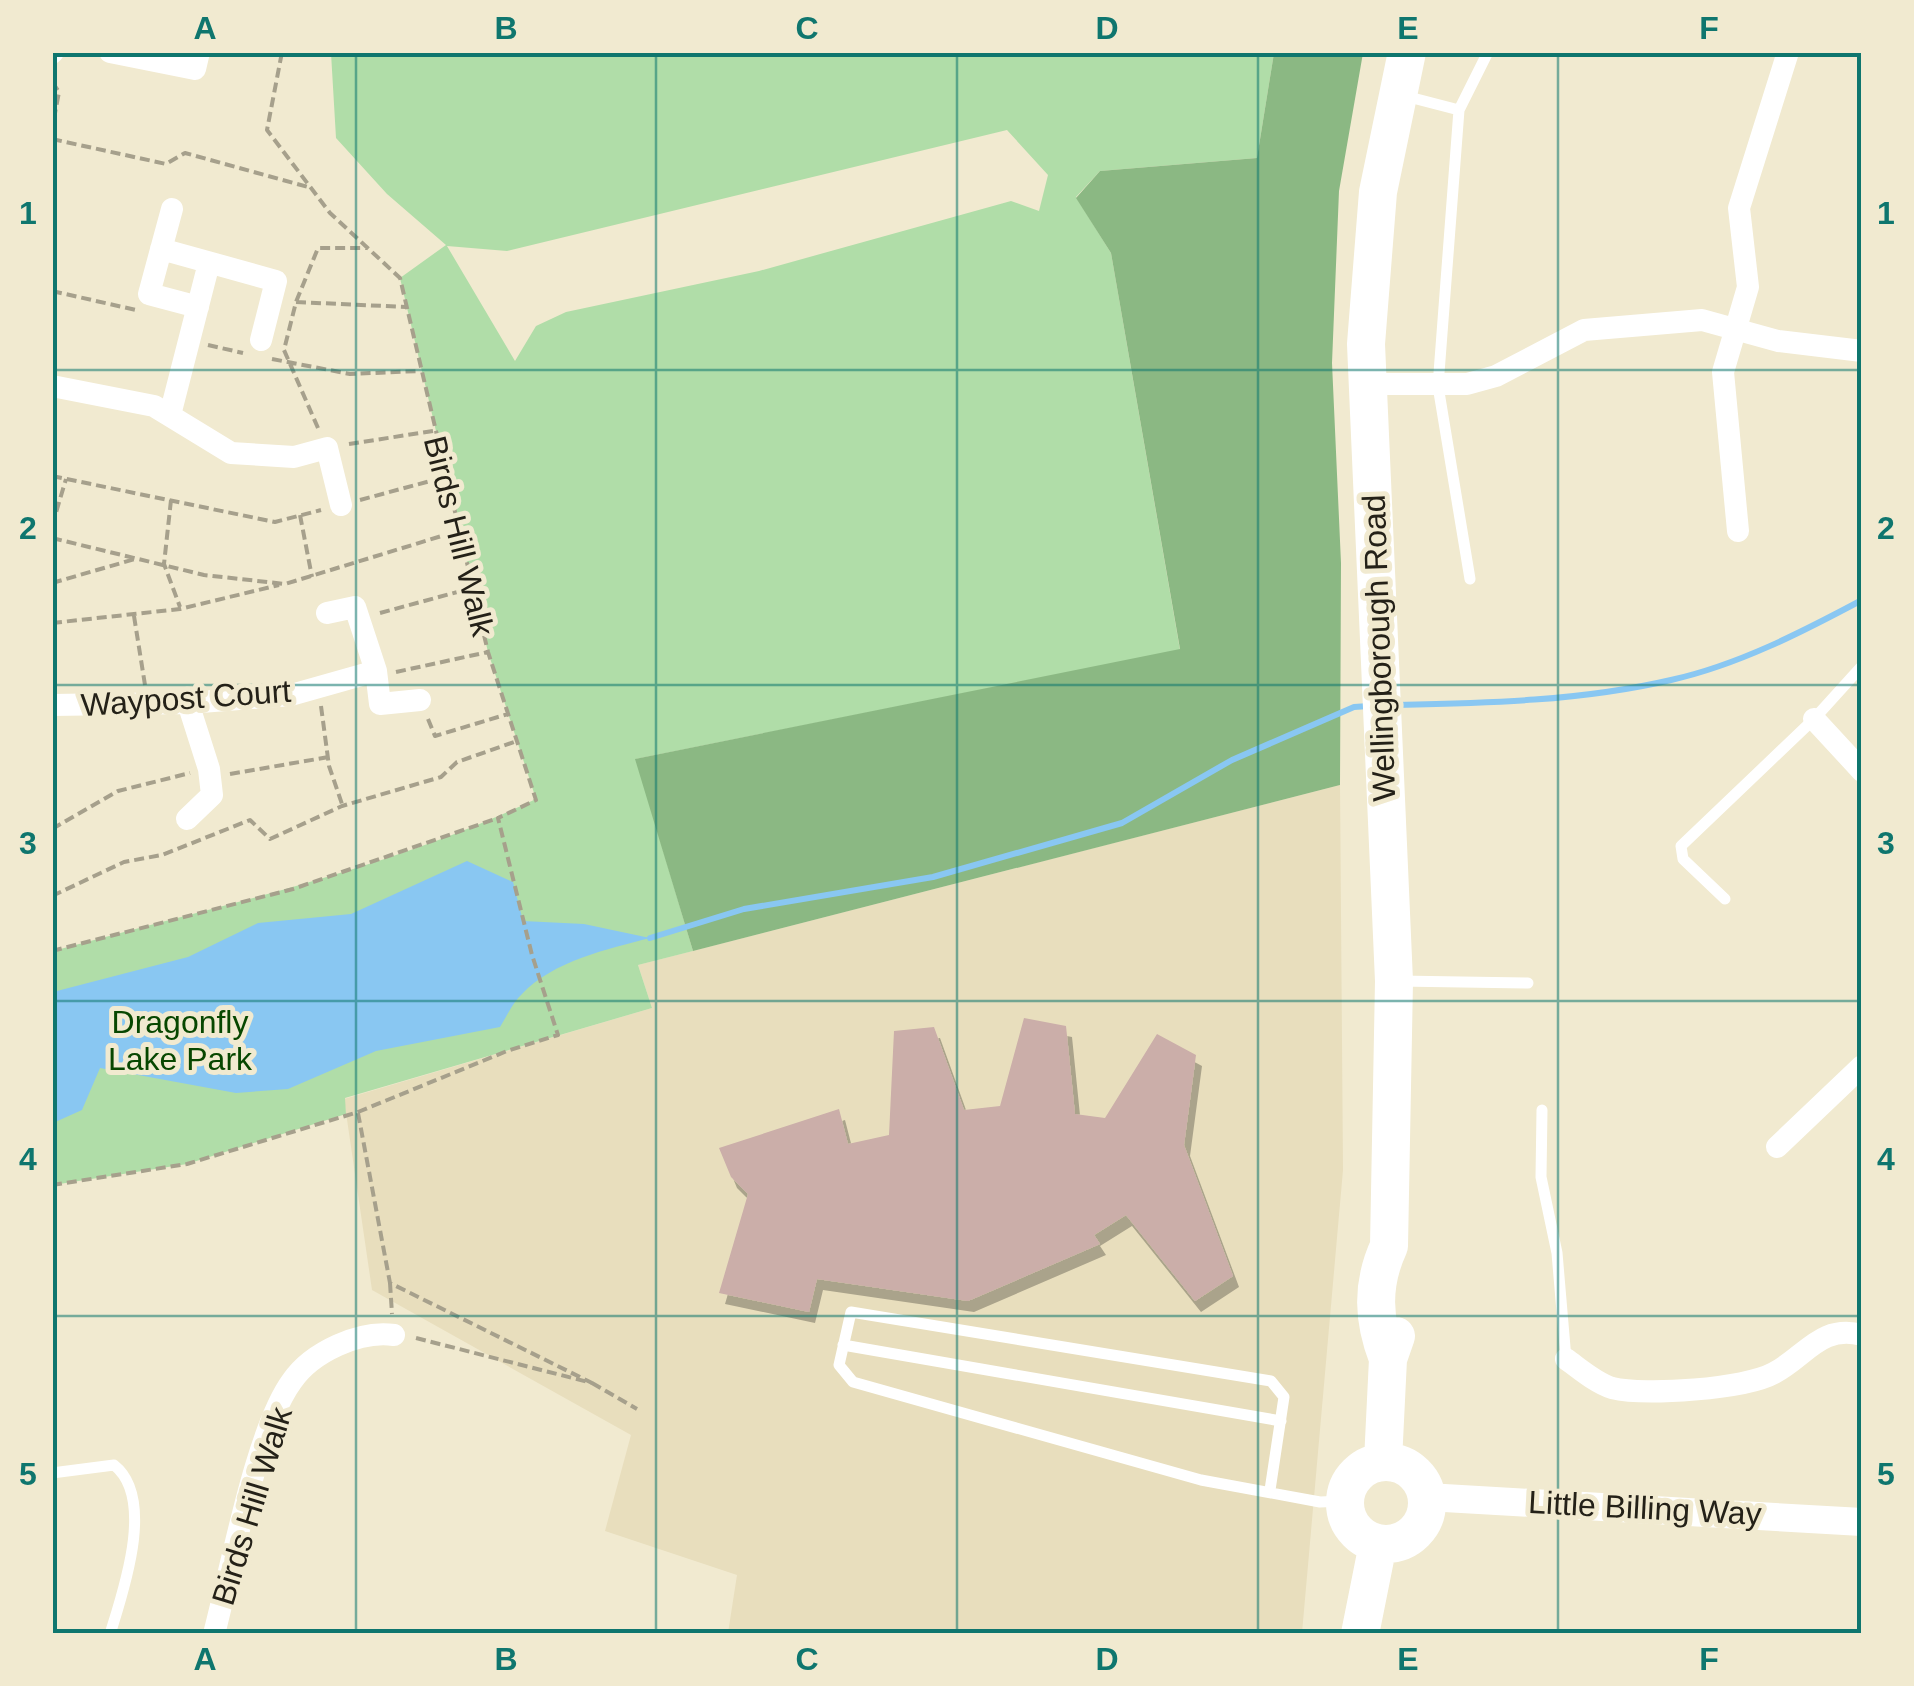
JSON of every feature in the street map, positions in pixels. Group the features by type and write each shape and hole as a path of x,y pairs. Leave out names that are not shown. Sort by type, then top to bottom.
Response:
{"main road":[{"name":"Wellingborough Road","path":"1383,1462 1388,1359 1399,1328 1400,1278 1388,1246 1394,981 1368,312 1376,209 1407,52"},
{"path":"1383,1462 1412,1470 1428,1497 1423,1523 1415,1534 1392,1545 1378,1544 1353,1529 1344,1502 1346,1490 1361,1470 1383,1462"},
{"path":"1360,1634 1378,1544"}],"street":[{"path":"110,52 195,69 200,52"},
{"path":"1738,531 1723,372 1748,287 1739,208 1788,52"},
{"path":"172,209 149,294 198,307"},
{"path":"161,250 276,281 261,340"},
{"path":"170,415 209,263"},
{"path":"1368,384 1438,386 1496,376 1584,330 1702,320 1734,331 1862,352"},
{"path":"52,386 154,406 231,452 294,457 327,448 341,504"},
{"path":"327,613 355,607 376,671 380,704 420,700"},
{"name":"Waypost Court","path":"52,706 188,703 291,694 376,671"},
{"path":"188,703 210,772 212,796 188,819"},
{"path":"1814,719 1862,771"},
{"path":"1777,1147 1862,1066"},
{"path":"1566,1359 1610,1387 1638,1390 1738,1384 1773,1374 1819,1338 1837,1332 1862,1335"},
{"name":"Birds Hill Walk","path":"214,1634 269,1426 292,1379 330,1349 378,1333 394,1335"},
{"name":"Little Billing Way","path":"1428,1497 1862,1522"}],"lane":[{"path":"1470,578 1438,386 1459,110 1488,52"},
{"path":"1397,94 1459,110"},
{"path":"1725,900 1683,858 1681,846 1814,719 1862,666"},
{"path":"1394,981 1528,983"},
{"path":"1542,1110 1541,1177 1557,1253 1566,1359"},
{"path":"1270,1490 1284,1398 1271,1382 851,1312 838,1365 853,1382 1201,1480 1320,1502 1344,1502"},
{"path":"843,1345 1281,1421"},
{"path":"52,1473 114,1465 124,1473 133,1509 134,1545 110,1634"}],"path":[{"name":"Birds Hill Walk","path":"282,52 267,130 330,214 400,278 488,652 536,800 498,818"},
{"path":"52,82 59,92 52,129"},
{"path":"52,139 166,164 186,154 311,188"},
{"path":"368,248 318,248 296,302 284,350 327,448 433,430"},
{"path":"52,292 142,311"},
{"path":"296,302 406,307"},
{"path":"189,340 350,374 420,371"},
{"path":"52,476 275,522 444,477"},
{"path":"52,526 66,478"},
{"path":"170,500 164,564 180,609"},
{"path":"300,515 312,577"},
{"path":"52,624 180,609 312,577 458,531"},
{"path":"52,538 204,575 285,584"},
{"path":"52,583 140,558"},
{"path":"359,619 472,588"},
{"path":"134,616 148,703"},
{"path":"376,671 404,672 488,652"},
{"path":"317,687 342,806"},
{"path":"420,700 434,736 508,714"},
{"path":"52,896 124,862 162,855 250,820 270,839 342,806 441,777 457,762 517,742"},
{"path":"52,829 118,791 210,772 329,756"},
{"path":"52,951 293,889 498,818 532,955 558,1035 507,1050 358,1112 187,1164 52,1184"},
{"path":"358,1112 390,1284 394,1335 435,1340 592,1382"},
{"path":"390,1284 592,1382 637,1409"}],"shaded area":[{"path":"1340,785 1343,1170 1302,1633 728,1633 737,1575 605,1531 631,1435 372,1290 344,1099 652,1008 638,965"}],"green space":[{"name":"Dragonfly Lake Park","path":"331,53 1274,53 1257,158 1100,171 1076,197 1111,253 1180,650 636,759 693,951 638,965 652,1008 345,1098 346,1114 187,1164 53,1185 53,951 359,867 478,825 536,799 488,652 400,278 446,245 387,194 336,138","holes":["1007,130 1048,175 1039,211 1011,201 759,271 566,312 536,326 515,361 447,246 507,251"]},
{"path":"1274,53 1363,53 1339,191 1332,363 1341,563 1340,785 693,951 635,759 1180,649 1111,253 1076,198 1100,171 1257,158"}],"water":[{"path":"467,861 513,882 523,921 584,924 650,938 582,958 549,973 519,997 500,1027 376,1051 288,1089 236,1093 100,1068 82,1110 53,1123 53,992 188,957 258,923 351,914"}],"building":[{"path":"1024,1018 1066,1026 1075,1114 1105,1118 1157,1034 1196,1055 1184,1145 1233,1276 1195,1301 1126,1215 1094,1235 1100,1244 968,1301 817,1279 809,1312 719,1293 748,1194 731,1177 719,1148 839,1109 848,1144 889,1135 894,1031 934,1027 964,1110 1000,1106"}],"waterway":[{"path":"1396,705 1569,697 1671,680 1745,657 1862,600"},
{"path":"650,938 744,909 933,877 1122,823 1232,760 1354,707 1369,706"}]}
